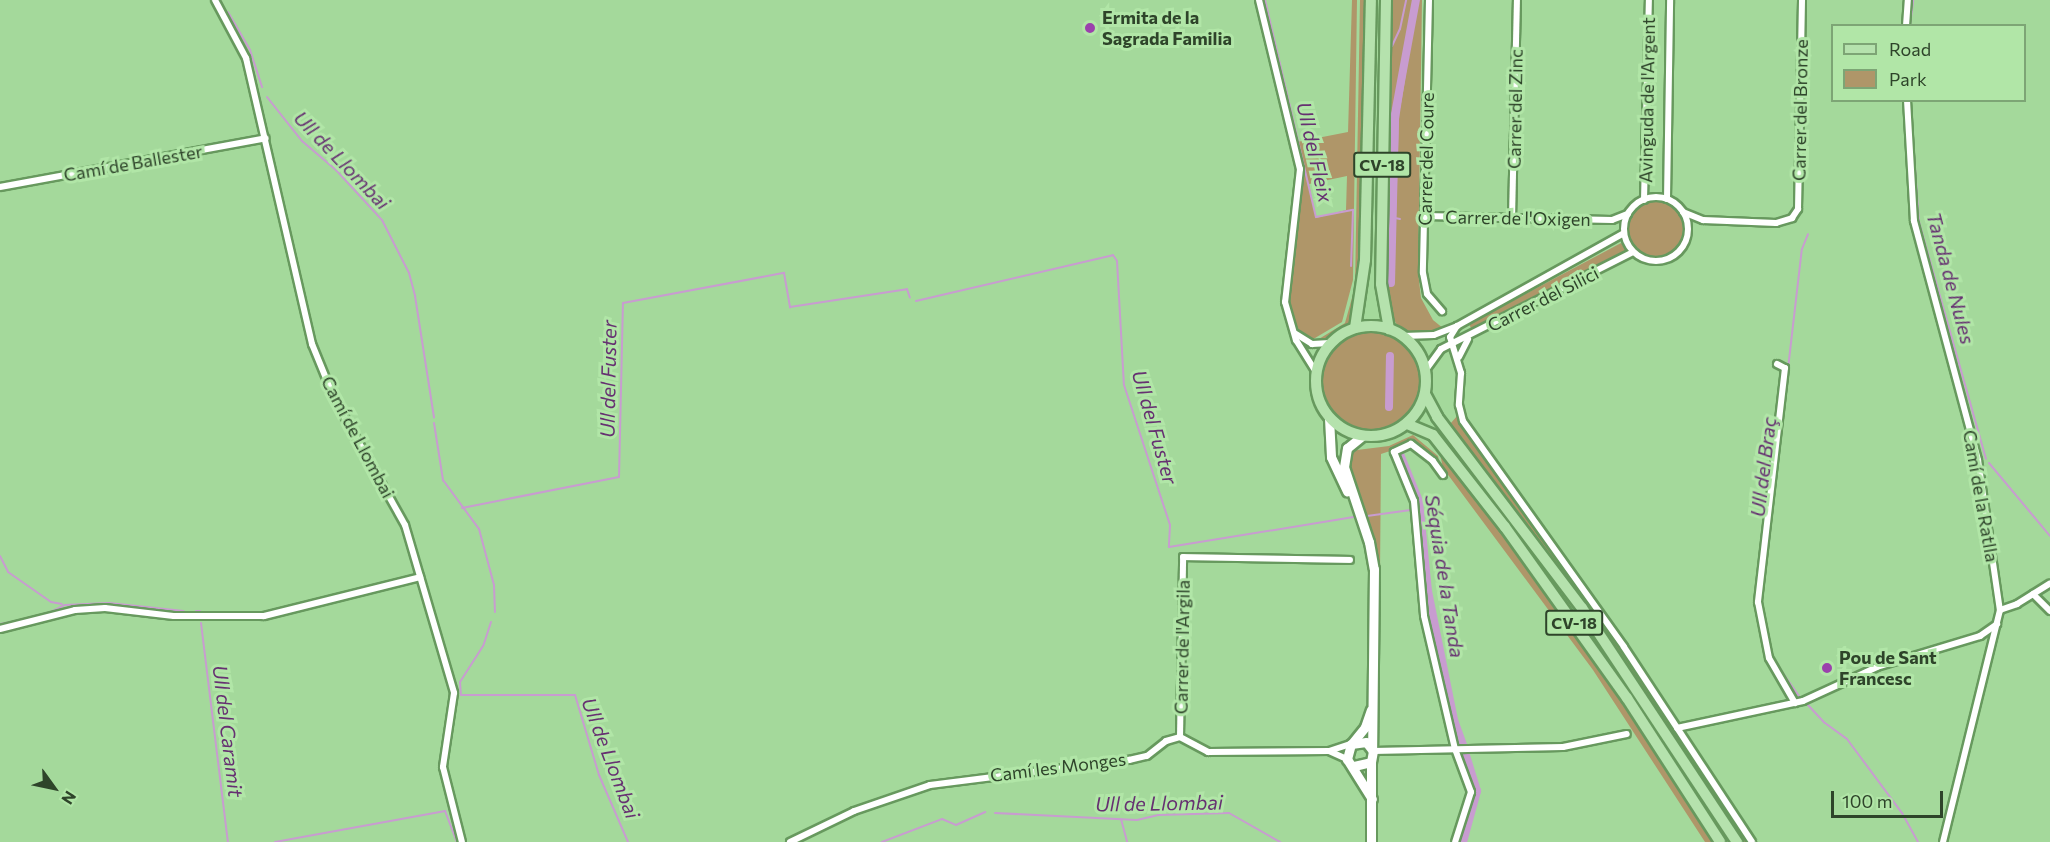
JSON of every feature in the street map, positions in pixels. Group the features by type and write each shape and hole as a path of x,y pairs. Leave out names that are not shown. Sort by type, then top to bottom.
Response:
{"main road":[{"name":"CV-18","path":"1371,0 1365,260 1355,328 1389,329 1403,336 1418,351 1425,371 1425,394 1437,417 1582,608 1737,842"},
{"name":"CV-18","path":"1386,0 1381,276 1389,329"},
{"path":"1353,500 1335,473 1329,418 1317,396 1316,372 1330,343 1355,328"},
{"path":"1329,418 1344,429 1362,436 1389,434 1407,424 1425,394"},
{"name":"CV-18","path":"1407,424 1433,435 1505,527 1627,698 1720,842"},
{"path":"1362,436 1347,448 1344,460 1353,500 1369,542 1374,569 1371,842"},
{"path":"1372,799 1351,763 1351,744 1365,727 1374,696"},
{"path":"1351,744 1359,741 1372,754"},
{"path":"1351,763 1372,754"}],"street":[{"name":"Camí de Llombai","path":"215,0 246,58 312,344 334,398 405,525 454,693 443,767 462,842"},
{"path":"1259,0 1300,169 1298,209 1285,279 1285,302 1293,331 1316,372"},
{"name":"Carrer del Coure","path":"1429,0 1425,216 1427,294 1442,311"},
{"name":"Carrer del Zinc","path":"1512,218 1517,0"},
{"name":"Avinguda de l'Argent","path":"1644,200 1649,0"},
{"name":"Avinguda de l'Argent","path":"1667,199 1670,0"},
{"name":"Carrer del Bronze","path":"1703,220 1776,223 1792,218 1798,209 1802,0"},
{"path":"1906,24 1908,0"},
{"name":"Camí de la Ratlla","path":"1907,102 1914,221 1978,460 2001,610"},
{"name":"Camí de Ballester","path":"0,187 266,138"},
{"path":"1683,212 1688,229 1681,248 1664,260 1653,261 1634,252 1624,230 1628,214 1644,200 1667,199 1683,212 1703,220"},
{"name":"Carrer de l'Oxigen","path":"1425,216 1612,220 1628,214"},
{"name":"Carrer de l'Oxigen","path":"1612,220 1624,230"},
{"path":"1688,229 1703,220"},
{"name":"Carrer del Silici","path":"1403,336 1434,335 1457,326 1624,230"},
{"name":"Carrer del Silici","path":"1425,371 1436,353 1634,252"},
{"path":"1457,326 1450,337 1459,357 1463,421 1677,728 1752,842"},
{"path":"1293,331 1311,344 1330,343"},
{"path":"1459,357 1469,338"},
{"path":"1777,364 1785,368 1758,602 1769,658 1796,703"},
{"path":"1443,475 1433,461 1411,444 1394,452 1414,501 1424,615 1455,749 1472,792 1455,842"},
{"name":"Carrer de l'Argila","path":"1180,737 1183,556 1350,560"},
{"path":"0,628 75,610 105,608 174,615 264,616 420,577"},
{"path":"1943,842 2001,610 2050,583"},
{"path":"2033,594 2050,611"},
{"path":"1677,728 1796,703 1876,667 1980,636 1997,623"},
{"path":"1372,754 1383,751 1563,747 1627,734"},
{"path":"1180,737 1208,752 1329,751 1351,744"},
{"name":"Camí les Monges","path":"790,842 854,812 930,785 1129,760 1147,756 1166,741 1180,737"},
{"path":"1329,751 1351,763"}],"green space":[{"path":"1352,0 1357,0 1353,280 1342,322 1310,341 1296,331 1287,301 1303,184 1297,142 1348,132","holes":["1347,176 1346,210 1316,218 1309,184"]},
{"path":"1360,0 1367,0 1362,250 1352,320 1329,339 1314,342 1345,323 1355,287"},
{"path":"1390,0 1422,0 1418,272 1421,298 1433,320 1444,329 1429,334 1409,333 1398,327 1390,312 1385,283"},
{"path":"1655,201 1670,206 1678,214 1683,229 1678,244 1670,252 1655,257 1640,252 1632,244 1627,229 1632,214 1640,206"},
{"path":"1621,243 1627,252 1473,332 1469,324"},
{"path":"1371,332 1399,340 1413,354 1421,382 1413,410 1399,424 1371,432 1343,424 1329,410 1321,382 1329,354 1343,340"},
{"path":"1458,415 1613,636 1750,842 1743,842 1625,661 1547,550 1450,424"},
{"path":"1413,435 1438,456 1441,469 1411,444 1381,454 1380,576 1348,473 1349,451 1389,446"},
{"path":"1430,438 1520,554 1605,674 1715,842 1705,842 1593,670 1443,468 1440,454"}],"waterway":[{"name":"Ull del Fleix","path":"1265,0 1316,217 1353,210 1351,266"},
{"path":"1392,46 1400,29 1406,0"},
{"name":"Séquia de la Tanda","path":"1391,283 1395,114 1416,0"},
{"name":"Tanda de Nules","path":"1910,24 1913,0"},
{"name":"Séquia de la Tanda","path":"1400,219 1395,218 1398,119 1416,1"},
{"name":"Ull de Llombai","path":"228,12 250,50 262,87"},
{"name":"Ull de Llombai","path":"267,97 302,141 336,170 382,220 409,273 415,296 434,418"},
{"name":"Tanda de Nules","path":"1910,102 1919,222 1986,459"},
{"name":"Ull del Braç","path":"1799,696 1773,659 1761,602 1802,249 1808,234"},
{"name":"Ull del Fuster","path":"916,301 1113,255 1117,261 1124,385 1170,525 1169,547 1354,517"},
{"name":"Ull del Fuster","path":"462,508 619,477 623,303 784,273 790,307 907,289 910,298"},
{"name":"Séquia de la Tanda","path":"1389,407 1390,356"},
{"name":"Ull de Llombai","path":"434,423 443,480 479,529 494,585 495,612"},
{"name":"Séquia de la Tanda","path":"1398,449 1419,501 1428,591 1454,720 1463,745"},
{"name":"Tanda de Nules","path":"1989,463 2050,536"},
{"name":"Ull del Fuster","path":"1367,516 1411,510"},
{"path":"0,556 8,572 51,602 62,604"},
{"name":"Séquia de la Tanda","path":"1427,583 1443,677 1460,741"},
{"name":"Ull del Caramit","path":"47,614 65,605 109,603 184,611"},
{"path":"0,624 33,618"},
{"name":"Ull de Llombai","path":"491,622 483,646 460,682 461,695 575,695 599,775 628,842"},
{"name":"Ull del Caramit","path":"201,623 228,842"},
{"name":"Ull del Braç","path":"1807,704 1825,723 1847,739 1902,813 1918,842"},
{"name":"Séquia de la Tanda","path":"1463,842 1477,791 1465,752"},
{"name":"Séquia de la Tanda","path":"1460,842 1474,798 1463,754"},
{"name":"Ull del Caramit","path":"275,842 445,811 457,842"},
{"name":"Ull de Llombai","path":"882,842 942,819 956,825 985,812"},
{"name":"Ull de Llombai","path":"995,813 1137,820 1159,815 1229,813 1280,842"},
{"path":"1121,819 1127,842"}],"place":[{"name":"Ermita de la Sagrada Familia","path":"1090,28"},
{"name":"Pou de Sant Francesc","path":"1827,668"}]}
